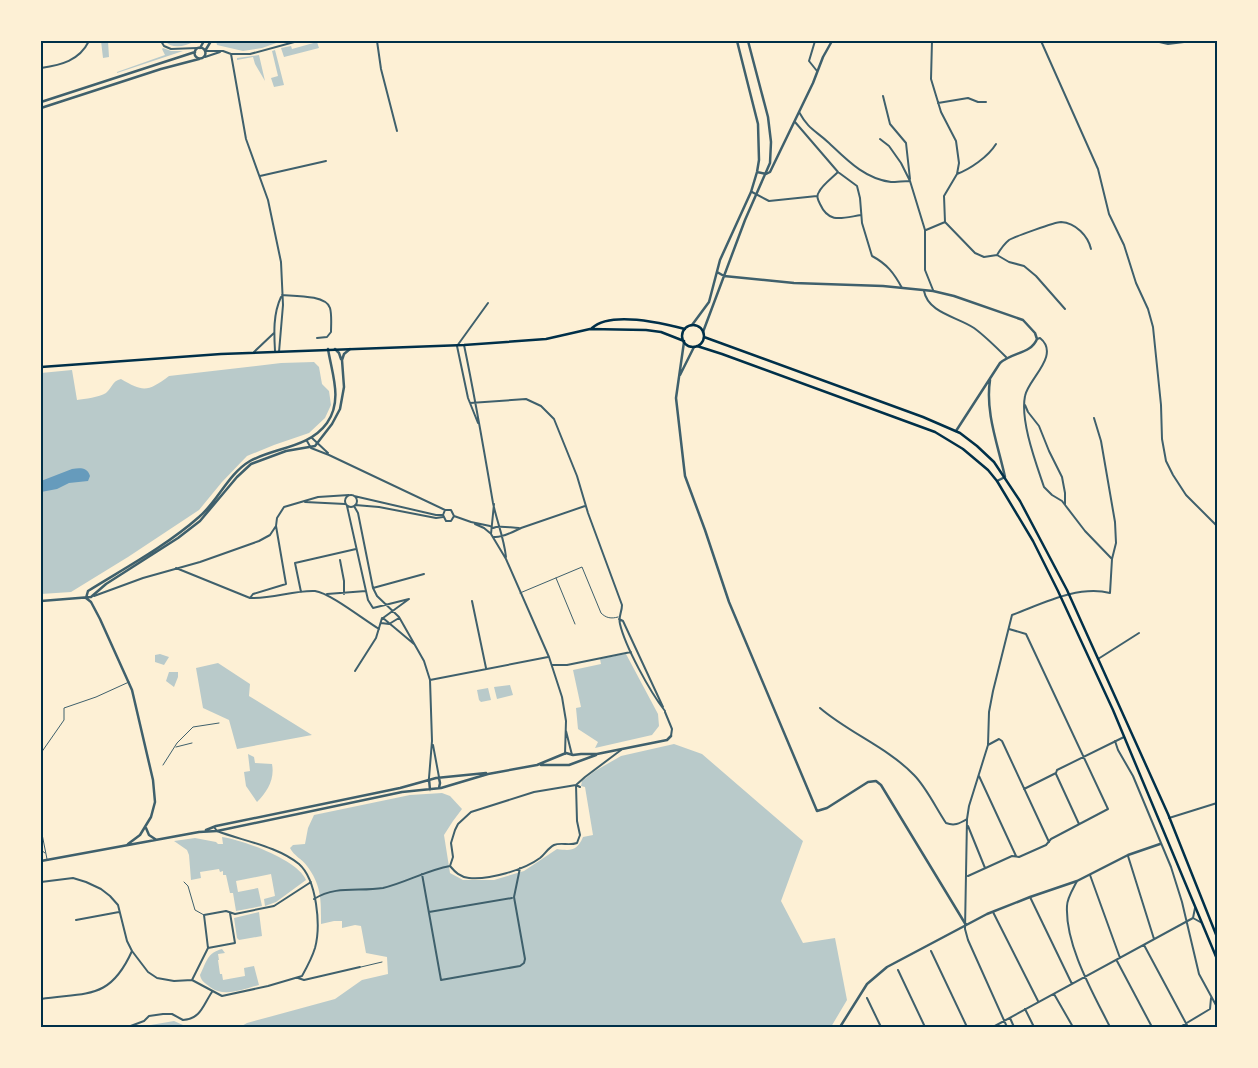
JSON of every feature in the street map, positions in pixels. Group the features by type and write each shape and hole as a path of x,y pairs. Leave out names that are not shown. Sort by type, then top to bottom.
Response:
{"main road":[{"path":"590,329 602,323 628,320 660,323 686,329"},
{"path":"684,341 683,335 686,329 692,325 699,327 704,336 702,342 695,347"},
{"path":"41,367 328,349 457,346 546,339 590,329 646,330 661,332 695,347 722,354 935,432 963,449 988,470 997,481 1033,541 1061,597 1124,737 1217,959"},
{"path":"704,336 916,414 956,431 978,446 994,462 1020,501 1069,595 1169,818 1217,937"}],"street":[{"path":"41,68 71,61 83,51 89,41"},
{"path":"161,41 164,46 171,49 199,48 205,51 222,51 231,54 250,54 298,41"},
{"path":"41,102 195,52 204,41"},
{"path":"205,57 205,51 211,41"},
{"path":"377,41 381,69 397,131"},
{"path":"692,325 709,302 724,249 751,192 759,160 758,124 737,41"},
{"path":"703,332 745,220 770,163 771,142 768,117 748,41"},
{"path":"815,41 809,61 818,71"},
{"path":"757,172 766,174 770,172 832,41"},
{"path":"932,41 931,79 941,112 956,141 959,163 956,174 944,196 945,222 975,253 984,257 997,255 1009,262 1024,266 1036,276 1065,309"},
{"path":"1041,41 1098,169 1109,214 1124,245 1136,282 1148,309 1153,327 1158,370 1162,439 1166,461 1186,495 1217,526"},
{"path":"1154,41 1168,44 1192,41"},
{"path":"41,108 222,51"},
{"path":"195,52 195,56 199,59"},
{"path":"231,54 246,139 268,200 282,269 279,352"},
{"path":"883,96 890,124 906,143 910,181"},
{"path":"938,104 968,98 978,102 986,102"},
{"path":"799,112 811,130 822,137 860,170 870,176 891,182 910,181"},
{"path":"795,122 838,172 856,186 860,198 862,224 872,256 881,260 892,271 902,288"},
{"path":"880,139 889,146 901,163 910,181 925,230 925,270 933,291"},
{"path":"956,174 964,171 984,157 996,144"},
{"path":"259,176 326,161"},
{"path":"838,172 819,190 817,196 825,214 838,219 861,215"},
{"path":"751,192 769,201 817,196"},
{"path":"925,230 945,222"},
{"path":"997,255 1010,239 1060,222 1069,224 1083,232 1089,240 1091,249"},
{"path":"717,272 724,276 794,283 883,286 933,291 954,296 1023,320 1035,333 1037,339"},
{"path":"924,290 927,299 936,308 975,329 1006,357"},
{"path":"275,352 276,310 282,295"},
{"path":"282,295 320,299 327,302 331,311 331,332 327,337 317,338"},
{"path":"480,427 470,403 457,346 488,303"},
{"path":"254,353 274,333"},
{"path":"1037,339 1040,338 1045,342 1048,351 1037,377 1025,395 1024,421 1044,487 1062,501 1085,531 1112,559"},
{"path":"956,431 1000,363 1006,357 1032,347 1037,339"},
{"path":"684,341 676,398 685,476 728,602 817,811 827,808 868,782 876,781 881,785 966,926"},
{"path":"464,345 506,559"},
{"path":"678,379 695,347"},
{"path":"86,598 88,591 151,552 196,520 245,464 266,454 307,441 327,423 335,406 336,389 328,349"},
{"path":"91,597 106,584 171,543 200,521 237,477 251,464 286,452 311,448 317,444 340,410 344,387 342,360 335,349"},
{"path":"342,360 345,353 350,349"},
{"path":"990,379 988,393 989,408 1005,477 997,481"},
{"path":"470,403 526,399 535,401 549,412 554,419 622,605 619,624 631,652 655,697 665,711"},
{"path":"1025,404 1028,412 1039,426 1049,451 1057,464 1062,477 1065,505"},
{"path":"1008,1027 1004,1022 968,940 966,926 967,819 969,806 988,745 989,712 1012,615 1061,597 1091,590 1110,593 1112,559 1116,543 1115,522 1101,442 1094,418"},
{"path":"312,438 329,455"},
{"path":"307,441 311,448 445,510 451,510 454,516 493,528 496,526 500,528 521,528"},
{"path":"250,598 252,594 286,584 276,526 277,518 284,507 318,497 349,495 443,516 446,521 450,521 454,516"},
{"path":"349,495 345,499 346,505 366,591 373,608 409,599 383,618"},
{"path":"354,496 357,500 355,506 373,588 377,596 399,617 424,661 430,680 432,741 430,790"},
{"path":"303,502 379,507 436,518 443,516"},
{"path":"494,504 491,524 493,528 491,532 506,559 549,656 562,697 566,731 574,759 572,763"},
{"path":"471,522 484,528 493,536 498,537 585,506"},
{"path":"443,516 445,510"},
{"path":"41,601 91,597 143,578 210,559 259,541 270,535 276,526"},
{"path":"301,592 295,563 357,549"},
{"path":"340,560 344,581 344,594"},
{"path":"520,593 582,567 604,616 619,618 623,621 672,729 671,736 667,740 597,754 572,755 568,753 537,765"},
{"path":"176,568 250,598 259,599 316,591 327,594 366,591"},
{"path":"373,588 424,574"},
{"path":"556,578 575,624"},
{"path":"327,594 379,629"},
{"path":"86,598 91,602 100,619 129,682 143,730 154,791 153,812 146,827 140,836 124,845"},
{"path":"472,600 486,668"},
{"path":"355,671 376,638 383,618 390,609"},
{"path":"381,623 389,624 399,617"},
{"path":"383,618 416,646"},
{"path":"967,877 1012,856 1019,858 1046,845 1051,839 1108,808 1026,634 1009,629"},
{"path":"1098,659 1139,633"},
{"path":"552,665 567,665 631,652"},
{"path":"430,680 549,656"},
{"path":"41,753 64,720 64,708 96,697 129,682"},
{"path":"820,708 835,721 882,749 915,776 946,822 952,825 959,824 967,819"},
{"path":"163,765 175,747 193,727 219,722"},
{"path":"564,761 566,731"},
{"path":"1024,789 1124,737"},
{"path":"988,745 999,739 1002,741 1049,842"},
{"path":"432,741 440,783 439,788"},
{"path":"1115,742 1133,776 1177,886 1199,974 1217,1008"},
{"path":"175,747 192,743"},
{"path":"450,866 453,857 451,843 455,830 458,824 471,812 534,792 576,785 621,750"},
{"path":"202,831 217,831 402,792 430,790 488,774 537,765 564,761 569,764 597,754"},
{"path":"1056,773 1079,824"},
{"path":"41,861 202,831 400,788 439,777 488,774"},
{"path":"979,776 1016,856"},
{"path":"576,785 580,787"},
{"path":"450,866 456,874 468,878 497,876 539,859 556,844 572,845 577,843 580,835 576,814 576,785"},
{"path":"1169,818 1217,803"},
{"path":"967,824 985,868"},
{"path":"146,827 149,835 157,840"},
{"path":"41,882 73,878 86,882 110,896 118,905 127,941 132,951 148,972 157,978 174,981 192,980 222,996 302,976 314,948 317,931 314,899 308,875 299,864 287,857 269,848 217,831 214,827"},
{"path":"41,829 47,860"},
{"path":"841,1026 867,984 882,970 993,912 1077,881 1128,855 1160,844"},
{"path":"41,850 46,854"},
{"path":"1128,855 1154,939"},
{"path":"314,899 340,889 383,888 450,866"},
{"path":"422,874 440,980 520,966 524,963 525,958 514,898 514,888 520,868"},
{"path":"1090,874 1120,958"},
{"path":"1077,881 1066,905 1068,926 1085,977 1110,1027"},
{"path":"184,882 188,886 195,910 204,915 226,911 235,914 274,906 311,882"},
{"path":"1030,897 1072,984"},
{"path":"428,912 514,898"},
{"path":"1193,918 1196,906"},
{"path":"76,920 120,912"},
{"path":"993,912 1038,1002"},
{"path":"208,948 235,943 230,913"},
{"path":"192,980 208,948 204,915"},
{"path":"992,1027 1186,921 1193,918 1203,923"},
{"path":"1144,945 1188,1027"},
{"path":"41,999 79,995 100,990 118,977 132,951"},
{"path":"930,951 967,1027"},
{"path":"1116,960 1152,1027"},
{"path":"298,978 304,980 382,962"},
{"path":"898,970 926,1027"},
{"path":"128,1027 155,1015 172,1014 183,1020 196,1017 201,1012 212,992"},
{"path":"1054,994 1073,1027"},
{"path":"867,998 882,1027"},
{"path":"1180,1027 1210,1009 1212,998"},
{"path":"1024,1008 1034,1027"},
{"path":"1009,1018 1014,1027"}],"shaded area":[{"path":"101,41 108,41 109,57 103,58"},
{"path":"165,41 196,41 183,46 172,46"},
{"path":"216,41 282,41 262,48 243,51 217,45"},
{"path":"317,42 319,48 284,57 281,48 291,46 292,49"},
{"path":"163,48 171,51 183,51 117,73 165,55"},
{"path":"275,50 284,85 274,87 271,78 278,76 272,51"},
{"path":"259,55 265,81 253,57 237,60 237,58"},
{"path":"314,362 319,367 322,384 329,391 331,405 325,418 309,433 247,456 199,510 71,592 41,594 41,373 72,370 77,400 92,398 106,393 116,381 121,379 140,388 145,388 156,385 169,376 281,363"},
{"path":"160,654 169,657 164,665 155,662 155,655"},
{"path":"626,654 658,714 659,726 652,735 595,748 598,742 578,729 576,708 581,707 573,670 601,664 600,659"},
{"path":"218,663 250,684 249,696 312,735 237,749 229,720 203,708 196,668"},
{"path":"169,672 178,672 174,687 166,681"},
{"path":"510,685 513,695 497,699 494,687"},
{"path":"488,688 491,700 481,702 477,690"},
{"path":"674,744 702,754 803,841 781,901 803,943 835,938 847,1000 831,1027 240,1027 247,1023 335,999 362,980 388,974 387,957 366,953 361,926 355,925 342,928 342,921 321,924 321,901 316,880 303,861 290,848 293,845 305,844 308,828 314,815 410,795 442,793 450,796 462,809 444,835 450,873 463,880 494,880 524,871 557,849 573,849 583,837 593,835 585,787 581,786 582,781 595,771 621,756"},
{"path":"248,754 254,757 255,763 272,764 273,770 269,785 257,802 246,786 244,772 250,771"},
{"path":"222,837 243,842 281,858 292,865 306,880 276,902 265,906 264,899 275,896 271,874 236,881 238,892 258,888 262,906 236,911 233,893 230,893 226,875 223,875 223,871 220,872 219,869 200,872 201,878 191,880 187,850 174,841 195,838 223,844"},
{"path":"259,912 262,936 239,940 237,938 234,918"},
{"path":"222,949 225,953 218,954 218,960 223,980 245,976 244,968 254,966 259,985 221,992 204,982 200,975 208,958 213,953"},
{"path":"174,1021 183,1025 144,1027 145,1026"}],"water":[{"path":"80,468 87,471 90,476 88,481 69,483 57,489 41,492 41,481 72,469"}]}
